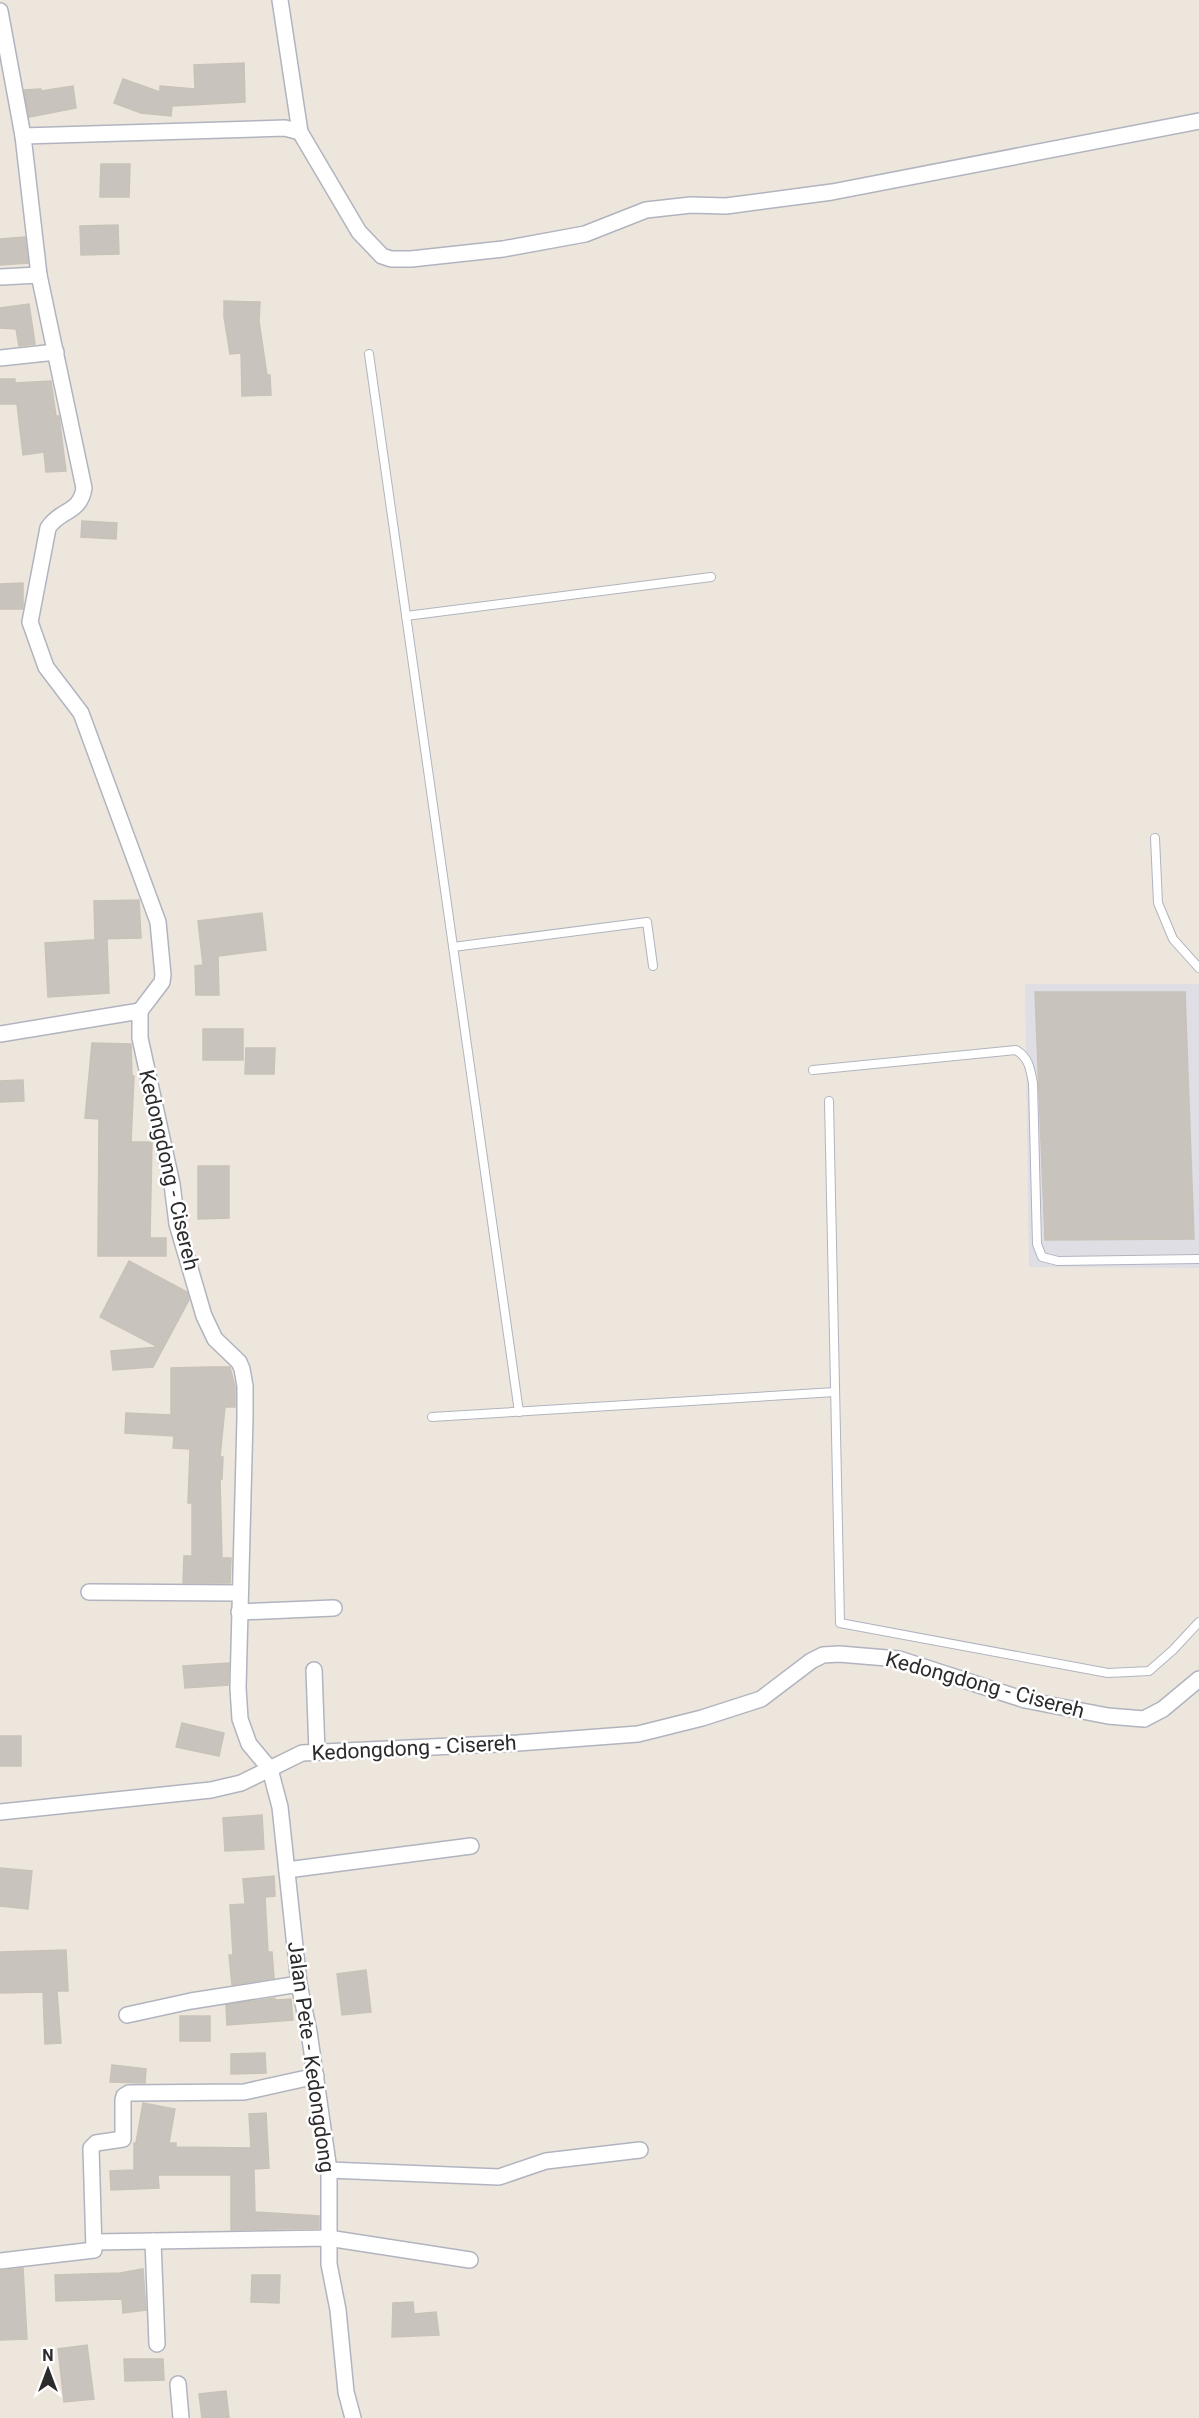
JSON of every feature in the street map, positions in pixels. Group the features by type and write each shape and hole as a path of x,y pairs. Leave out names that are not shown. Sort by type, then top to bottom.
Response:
{"street":[{"path":"280,0 300,132 360,232 382,256 391,259 503,249 585,234 646,210 691,205 726,206 832,192 1199,121"},
{"path":"0,11 6,78 23,136 39,274 84,488 77,506 53,519 48,528 30,622 46,668 81,713 158,922 164,975 162,982 140,1011 0,1034"},
{"path":"23,136 285,128 300,132"},
{"path":"0,277 39,274"},
{"path":"0,358 56,352"},
{"name":"Kedongdong - Cisereh","path":"140,1011 140,1038 172,1185 177,1224 204,1316 215,1339 239,1362 244,1378 238,1688 240,1719 249,1744 270,1769 302,1753 518,1743 638,1734 702,1718 760,1699 811,1660 823,1655 839,1654 899,1659 1025,1700 1108,1716 1144,1719 1163,1709 1199,1679"},
{"path":"89,1592 240,1593"},
{"path":"239,1611 334,1608"},
{"path":"314,1670 317,1752"},
{"path":"0,1812 211,1790 241,1783 270,1769"},
{"name":"Jalan Pete - Kedongdong","path":"270,1769 280,1807 298,1984 316,2076 328,2170 328,2238 346,2391 353,2418"},
{"path":"287,1870 471,1846"},
{"path":"127,2015 191,2001 298,1984"},
{"path":"0,2261 94,2250 91,2148 96,2143 123,2139 124,2096 129,2093 243,2092 316,2076"},
{"path":"328,2170 499,2177 546,2161 640,2150"},
{"path":"95,2242 328,2238 470,2260"},
{"path":"153,2241 157,2344"},
{"path":"178,2384 181,2418"}],"lane":[{"path":"369,354 519,1412"},
{"path":"406,616 711,577"},
{"path":"1155,838 1158,903 1173,939 1199,968"},
{"path":"453,947 647,922 653,966"},
{"path":"813,1070 1016,1050 1024,1055 1029,1064 1032,1083 1037,1244 1042,1257 1058,1261 1199,1259"},
{"path":"829,1101 840,1623 1108,1673 1149,1671 1199,1622"},
{"path":"432,1417 835,1392"}],"shaded area":[{"path":"1025,984 1199,984 1199,1268 1029,1267"}],"building":[{"path":"244,63 245,102 172,106 171,116 141,113 114,103 123,79 160,92 160,86 195,89 194,65"},
{"path":"73,86 76,108 29,117 24,90 41,89 41,91"},
{"path":"101,164 130,164 129,197 100,197"},
{"path":"118,225 119,254 81,255 80,226"},
{"path":"25,237 28,263 0,265 0,239"},
{"path":"224,301 260,302 259,321 267,375 270,375 271,395 242,396 241,353 230,354"},
{"path":"29,304 35,344 19,346 16,329 0,328 0,308"},
{"path":"0,379 15,379 15,383 51,381 56,416 59,416 66,471 46,472 44,452 23,455 17,404 0,404"},
{"path":"82,521 117,523 116,539 81,537"},
{"path":"23,583 23,609 0,609 0,584"},
{"path":"139,900 141,938 95,939 94,901"},
{"path":"262,913 266,950 218,956 219,995 196,995 195,966 203,965 198,921"},
{"path":"107,939 109,993 48,997 45,943"},
{"path":"1035,992 1185,992 1194,1239 1045,1240"},
{"path":"203,1029 243,1029 243,1060 203,1060"},
{"path":"92,1043 131,1044 132,1076 134,1076 131,1142 152,1142 150,1238 166,1238 166,1256 98,1256 99,1119 85,1118"},
{"path":"246,1048 275,1048 274,1074 245,1074"},
{"path":"23,1080 24,1101 0,1102 0,1081"},
{"path":"198,1166 229,1166 229,1218 198,1219"},
{"path":"129,1261 187,1292 189,1300 153,1367 113,1370 111,1351 158,1347 100,1317"},
{"path":"230,1367 235,1387 235,1407 225,1407 220,1457 223,1457 222,1479 220,1479 222,1558 231,1558 230,1583 183,1583 184,1556 192,1556 192,1503 188,1503 190,1449 173,1448 174,1436 125,1433 126,1413 171,1415 171,1368"},
{"path":"229,1663 228,1685 185,1688 183,1666"},
{"path":"182,1723 224,1733 219,1756 176,1747"},
{"path":"0,1736 21,1736 21,1766 0,1766"},
{"path":"262,1815 264,1849 225,1851 223,1818"},
{"path":"0,1868 32,1871 28,1909 0,1906"},
{"path":"274,1876 275,1896 265,1897 268,1952 272,1952 274,1978 232,1985 229,1955 233,1955 230,1905 245,1904 243,1879"},
{"path":"66,1950 68,1991 57,1991 61,2043 45,2044 43,1992 0,1993 0,1952"},
{"path":"366,1970 371,2012 342,2015 337,1974"},
{"path":"275,1998 275,2000 291,1999 293,2020 227,2025 226,2005"},
{"path":"180,2016 210,2016 210,2041 180,2041"},
{"path":"265,2053 266,2073 231,2074 231,2054"},
{"path":"112,2065 146,2069 145,2083 110,2082"},
{"path":"143,2103 175,2109 169,2143 176,2143 176,2147 251,2148 249,2114 266,2113 269,2168 254,2169 255,2212 319,2216 319,2228 231,2230 231,2175 158,2175 159,2188 111,2190 110,2171 134,2170 134,2143 136,2143"},
{"path":"23,2268 27,2339 0,2340 0,2271"},
{"path":"143,2269 146,2310 123,2313 122,2299 56,2301 55,2275 120,2273"},
{"path":"252,2275 280,2275 279,2303 251,2302"},
{"path":"413,2302 414,2314 436,2312 439,2335 392,2337 393,2303"},
{"path":"87,2345 94,2399 64,2402 58,2349"},
{"path":"124,2359 163,2359 164,2380 125,2381"},
{"path":"226,2391 229,2418 202,2418 199,2394"}]}
